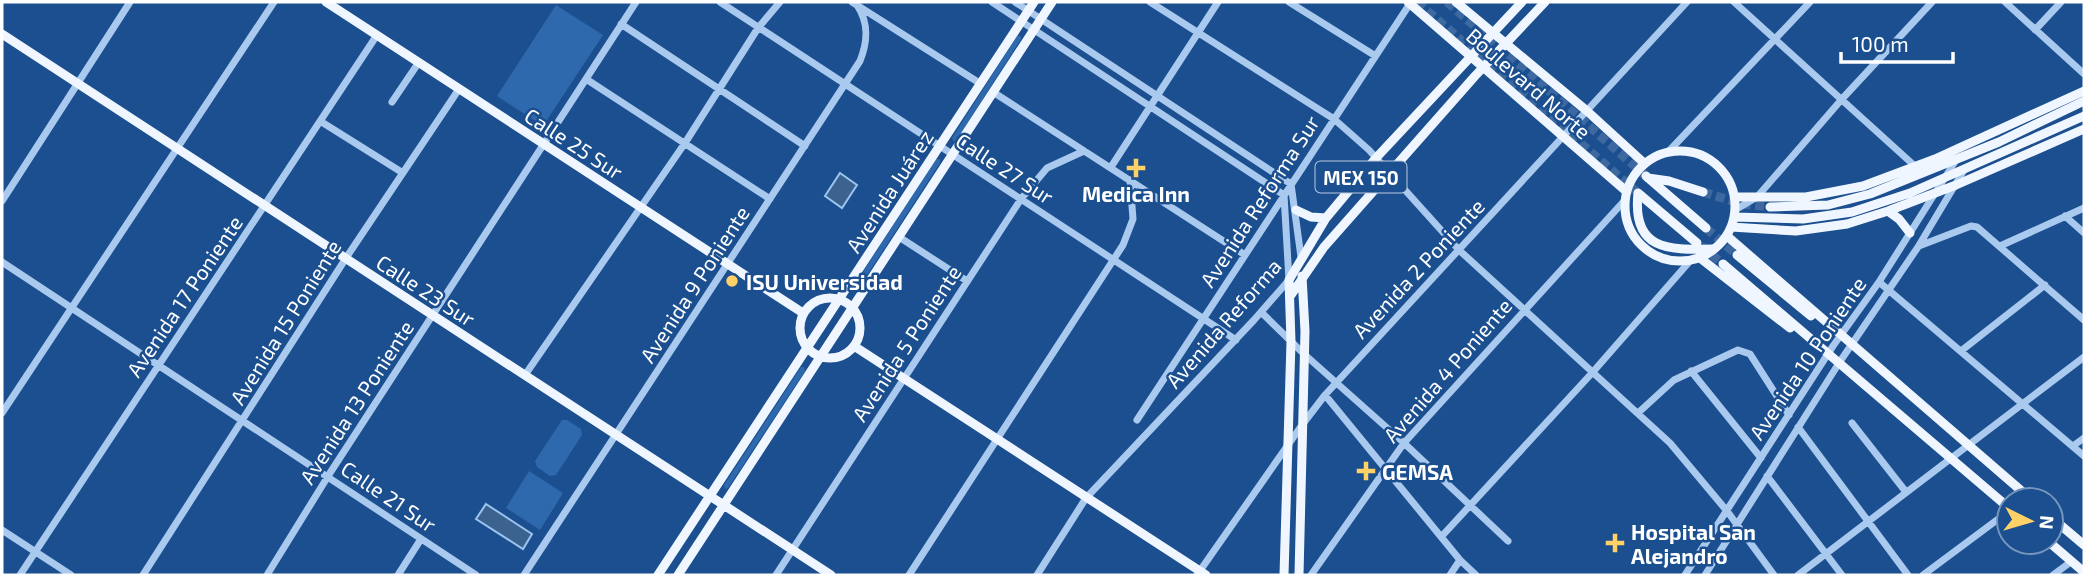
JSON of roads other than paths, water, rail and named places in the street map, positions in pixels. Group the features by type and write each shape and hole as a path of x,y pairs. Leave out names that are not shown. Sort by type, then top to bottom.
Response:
{"main road":[{"name":"Calle 25 Sur","path":"326,2 803,313"},
{"name":"Avenida Juárez","path":"678,575 1052,2"},
{"name":"Boulevard Norte","path":"1409,2 1625,195"},
{"name":"Boulevard Norte","path":"1456,2 1587,111 1644,163"},
{"name":"Avenida Reforma","path":"1289,279 1326,218 1376,158 1522,2"},
{"name":"Avenida Reforma","path":"1291,295 1324,247 1483,67 1545,2"},
{"name":"Avenida Juárez","path":"658,575 1031,6"},
{"name":"Calle 23 Sur","path":"2,34 831,575"},
{"path":"1735,197 1806,197 1836,193 1921,171 1935,159 2084,91"},
{"path":"1770,207 1828,205 1848,200 1956,159 2084,101"},
{"path":"1732,222 1832,217 1873,206 1942,180 2084,116"},
{"path":"1732,222 1766,230 1824,229 1888,211 1933,194 2084,130"},
{"path":"1684,150 1712,160 1727,177 1735,197 1732,222 1715,249 1695,259 1673,261 1656,257 1642,247 1631,233 1625,217 1625,195 1630,181 1644,163 1669,151 1684,150"},
{"path":"1703,192 1647,177 1706,228"},
{"path":"1697,243 1638,192 1639,218 1644,231 1653,242 1678,250 1715,249"},
{"path":"1297,210 1311,217 1326,218"},
{"path":"1888,211 1899,219 1910,233"},
{"path":"1732,222 1841,336"},
{"path":"1737,256 1826,329 1841,336 2015,486"},
{"path":"1298,575 1304,354 1301,257"},
{"path":"1695,259 1828,354"},
{"path":"1723,264 1995,498"},
{"path":"1284,575 1291,342 1289,279"},
{"path":"839,299 852,308 860,331 854,346 841,356 821,357 807,348 800,331 803,313 815,302 839,299"},
{"path":"854,346 1201,574"},
{"path":"2065,529 2084,545"},
{"path":"2065,555 2084,572"}],"street":[{"path":"2,201 130,2"},
{"path":"2,413 274,2"},
{"name":"Avenida 13 Poniente","path":"267,575 636,2"},
{"name":"Calle 27 Sur","path":"720,2 1236,340"},
{"path":"525,375 685,144 758,28 780,2"},
{"path":"992,2 1284,195 1289,279"},
{"path":"1015,2 1031,6 1040,19 1291,184 1297,210 1301,257"},
{"path":"1150,2 1334,119 1376,158 1459,250 1638,413 1694,469 1774,575"},
{"path":"1111,167 1217,2"},
{"path":"1289,2 1374,55"},
{"name":"Avenida Reforma Sur","path":"1137,420 1409,2"},
{"name":"Avenida 2 Poniente","path":"1201,574 1325,395 1687,2"},
{"path":"1734,2 1921,171"},
{"path":"1669,151 1810,2"},
{"path":"1732,222 1932,2"},
{"path":"2005,2 2084,74"},
{"path":"2035,30 2061,2"},
{"path":"855,3 981,84"},
{"name":"Avenida 9 Poniente","path":"524,575 860,61 866,43 866,25 855,3"},
{"path":"621,24 805,146"},
{"name":"Avenida 17 Poniente","path":"20,575 377,35"},
{"path":"393,102 419,62"},
{"path":"586,79 770,199"},
{"name":"Avenida 15 Poniente","path":"143,575 346,258 459,89"},
{"path":"993,92 1245,255"},
{"path":"320,121 402,173"},
{"name":"Avenida 5 Poniente","path":"776,575 1021,199 1047,168 1084,151"},
{"name":"Avenida 10 Poniente","path":"1685,575 1956,159"},
{"name":"Avenida 10 Poniente","path":"1704,575 1839,363 1918,247 1964,170"},
{"path":"909,575 1114,260 1133,219 1130,180"},
{"name":"Avenida 4 Poniente","path":"1311,575 1404,443 1625,195"},
{"path":"2000,246 2084,208"},
{"path":"2065,216 2084,233"},
{"path":"1918,247 1971,226 1977,227 2084,320"},
{"path":"899,237 967,281"},
{"path":"1442,536 1695,259"},
{"name":"Calle 21 Sur","path":"2,262 476,575"},
{"name":"Avenida Reforma","path":"1037,575 1086,498 1236,340 1289,279"},
{"path":"1878,282 2084,456"},
{"path":"1961,351 2045,285"},
{"path":"1261,312 1508,541"},
{"path":"1638,413 1674,380 1738,350 1744,350 1750,354 1788,415"},
{"path":"1798,575 2084,357"},
{"path":"1691,371 1761,458"},
{"path":"1325,395 1460,560 1476,575"},
{"path":"1852,423 1906,492"},
{"path":"1798,427 1908,575"},
{"path":"2073,446 2084,438"},
{"path":"1767,476 1842,575"},
{"path":"1923,575 1995,521"},
{"path":"2,530 71,575"},
{"path":"398,575 421,538"},
{"path":"1450,575 1460,560"},
{"path":"2053,575 2072,561"}],"tunnel":[{"path":"1417,2 1638,193"},
{"path":"1447,2 1646,176"},
{"path":"1703,192 1742,204 1770,207"},
{"path":"1706,228 1737,255"},
{"path":"1701,246 1723,264"}],"place":[{"name":"Medica Inn","path":"1136,168"},
{"name":"ISU Universidad","path":"732,281"},
{"name":"GEMSA","path":"1366,471"},
{"name":"Hospital San Alejandro","path":"1615,543"}]}
